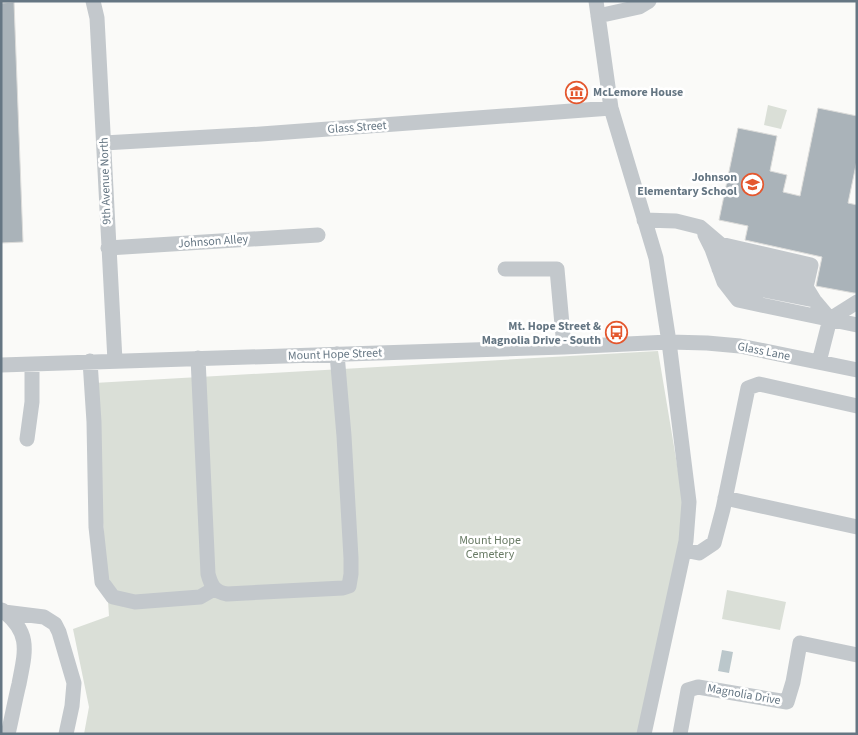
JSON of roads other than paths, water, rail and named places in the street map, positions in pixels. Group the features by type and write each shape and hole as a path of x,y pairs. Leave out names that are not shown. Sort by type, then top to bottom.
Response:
{"street":[{"name":"9th Avenue North","path":"93,1 97,18 115,361"},
{"path":"644,734 684,550 688,502 670,342 656,258 611,108 597,8 639,7 650,1"},
{"name":"Glass Street","path":"104,143 261,134 611,108"},
{"path":"644,220 676,221 700,227 720,244 811,265 809,288 830,318"},
{"path":"700,227 720,270 738,300 857,325"},
{"name":"Johnson Alley","path":"108,248 318,234"},
{"path":"505,269 557,269 564,347"},
{"path":"720,270 809,288"},
{"path":"720,270 809,288"},
{"path":"819,362 830,318 857,302"},
{"name":"Mount Hope Street","path":"1,365 670,342"},
{"name":"Glass Lane","path":"670,342 707,342 740,346 857,370"},
{"path":"198,358 208,574 214,589 220,593 227,594 343,588 349,586 351,574 338,354"},
{"path":"90,361 94,422 96,527 102,582 113,596 135,602 200,597 214,589"},
{"path":"27,439 32,402 32,364"},
{"path":"684,550 699,552 714,543 748,388 759,384 857,406"},
{"path":"725,498 857,527"},
{"path":"3,610 12,618 21,631 25,652 8,734"},
{"path":"3,610 44,617 55,624 74,683 72,706 66,734"},
{"name":"Magnolia Drive","path":"680,734 688,690 698,686 787,702 793,682 800,643 857,655"}],"place":[{"name":"McLemore House","path":"577,92"},
{"name":"Johnson Elementary School","path":"753,184"},
{"name":"Mt. Hope Street & Magnolia Drive - South","path":"617,333"}],"park label":[{"name":"Mount Hope Cemetery","path":"490,547"}]}
